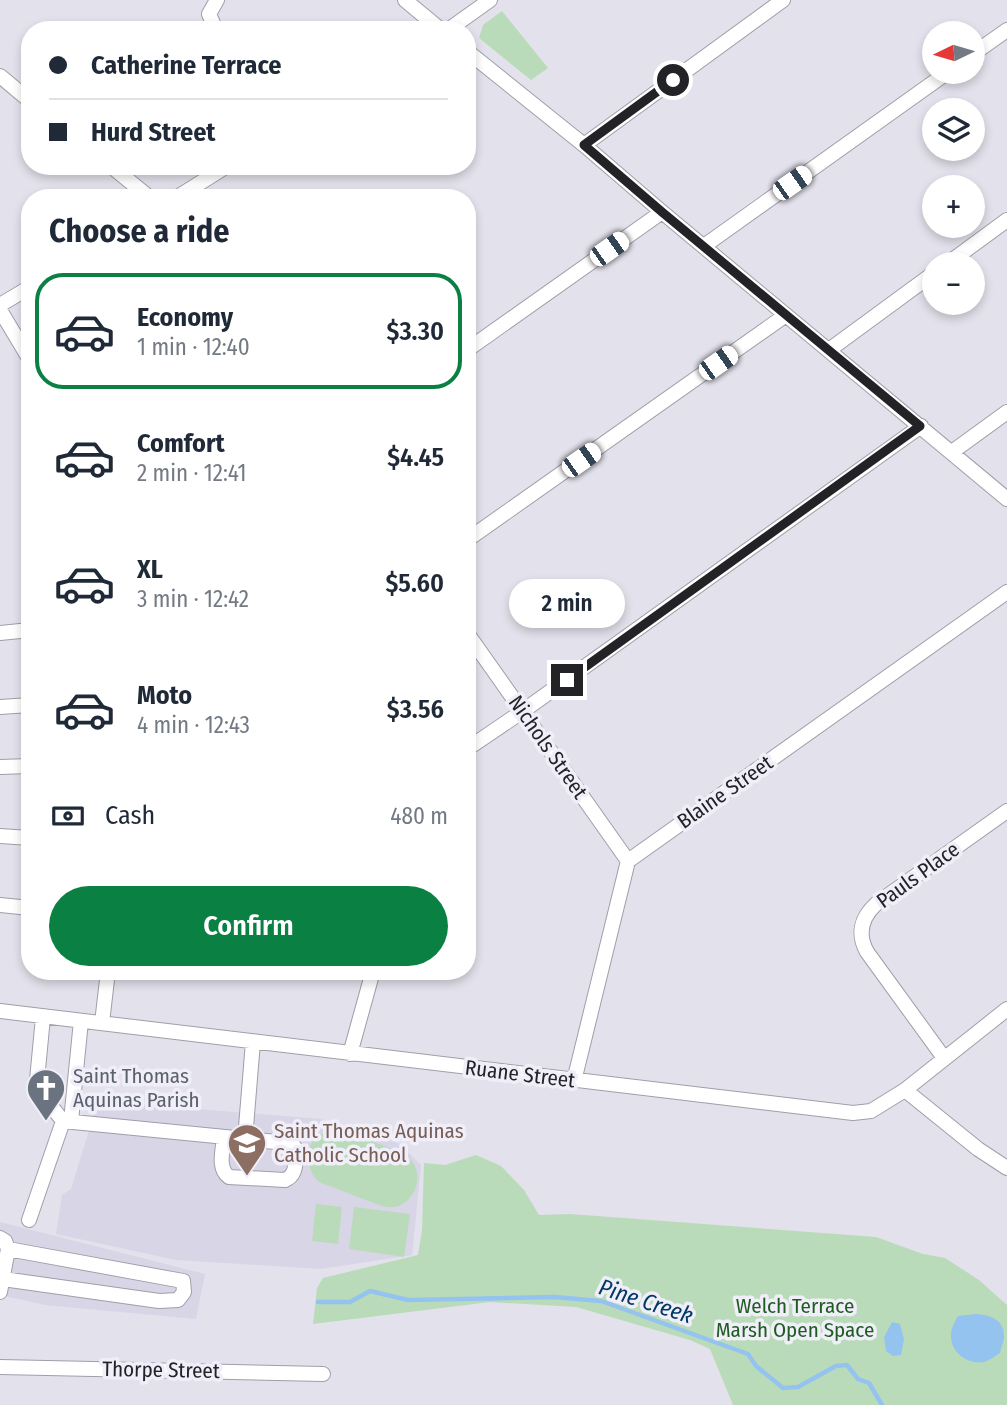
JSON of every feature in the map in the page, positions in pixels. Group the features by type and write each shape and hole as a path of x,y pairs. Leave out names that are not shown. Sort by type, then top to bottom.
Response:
{"street":[{"path":"212,21 209,14 217,0"},
{"path":"405,0 430,21"},
{"path":"461,21 490,0"},
{"path":"584,145 783,0"},
{"path":"985,46 1007,30"},
{"path":"476,58 584,145 1007,499"},
{"path":"0,76 21,94"},
{"path":"704,246 931,84"},
{"path":"122,175 139,189"},
{"path":"190,189 213,175"},
{"path":"476,344 662,212"},
{"path":"963,252 1007,220"},
{"path":"829,350 922,282"},
{"path":"21,293 0,308 21,344"},
{"path":"476,534 786,315"},
{"path":"951,452 1007,412"},
{"path":"476,743 920,426"},
{"name":"Blaine Street","path":"628,862 1007,592"},
{"path":"0,633 21,631"},
{"name":"Nichols Street","path":"476,646 628,862"},
{"path":"0,707 21,706"},
{"path":"0,767 21,766"},
{"name":"Pauls Place","path":"944,1058 867,952 862,940 861,926 866,914 876,904 1007,811"},
{"path":"0,836 21,837"},
{"path":"574,1081 628,862"},
{"path":"0,905 21,907"},
{"path":"102,1023 107,980"},
{"path":"350,1054 371,980"},
{"name":"Ruane Street","path":"0,1012 853,1113 871,1111 905,1090 1007,1009"},
{"path":"43,1017 37,1080 40,1092 67,1121 245,1139 293,1145 297,1151 294,1173 285,1180 229,1177 222,1168 225,1137"},
{"path":"29,1220 67,1121 81,1021"},
{"path":"245,1139 253,1042"},
{"path":"905,1090 978,1149 1007,1168"},
{"path":"4,1243 183,1281 184,1292 178,1300 159,1301 2,1285 4,1243"},
{"name":"Thorpe Street","path":"0,1367 323,1374"}],"shaded area":[{"name":"Saint Thomas Aquinas Catholic School","path":"98,1101 321,1119 398,1143 421,1165 412,1255 321,1269 176,1260 56,1234 62,1195 71,1189"},
{"path":"0,1222 205,1274 196,1319 45,1305 0,1295"}],"green space":[{"path":"502,11 548,68 531,80 479,38 483,25"},
{"path":"330,1131 376,1143 409,1159 417,1170 417,1184 407,1201 395,1207 387,1207 318,1181 310,1167 309,1151 316,1138"},
{"name":"Welch Terrace Marsh Open Space","path":"476,1155 501,1166 524,1190 539,1215 570,1214 876,1237 923,1254 945,1258 979,1280 1007,1305 1007,1405 733,1405 710,1349 690,1340 576,1307 490,1302 313,1324 317,1288 323,1278 418,1255 422,1230 424,1163 445,1165"},
{"path":"316,1204 342,1207 338,1244 312,1241"},
{"path":"354,1207 410,1214 404,1257 349,1249"}],"water":[{"path":"976,1314 995,1319 1003,1330 1000,1353 984,1362 965,1359 956,1351 951,1339 951,1330 958,1316"},
{"path":"892,1322 900,1324 904,1339 901,1355 893,1356 886,1351 884,1337"}],"waterway":[{"name":"Pine Creek","path":"318,1302 350,1302 370,1291 408,1300 554,1297 601,1301 748,1354 756,1366 783,1388 798,1387 836,1366 847,1365 858,1379 869,1383 882,1405"}],"place":[{"name":"Saint Thomas Aquinas Parish","path":"46,1122"},
{"name":"Saint Thomas Aquinas Catholic School","path":"247,1177"}],"route":[{"path":"567,680 920,426 584,145 673,80"}]}
